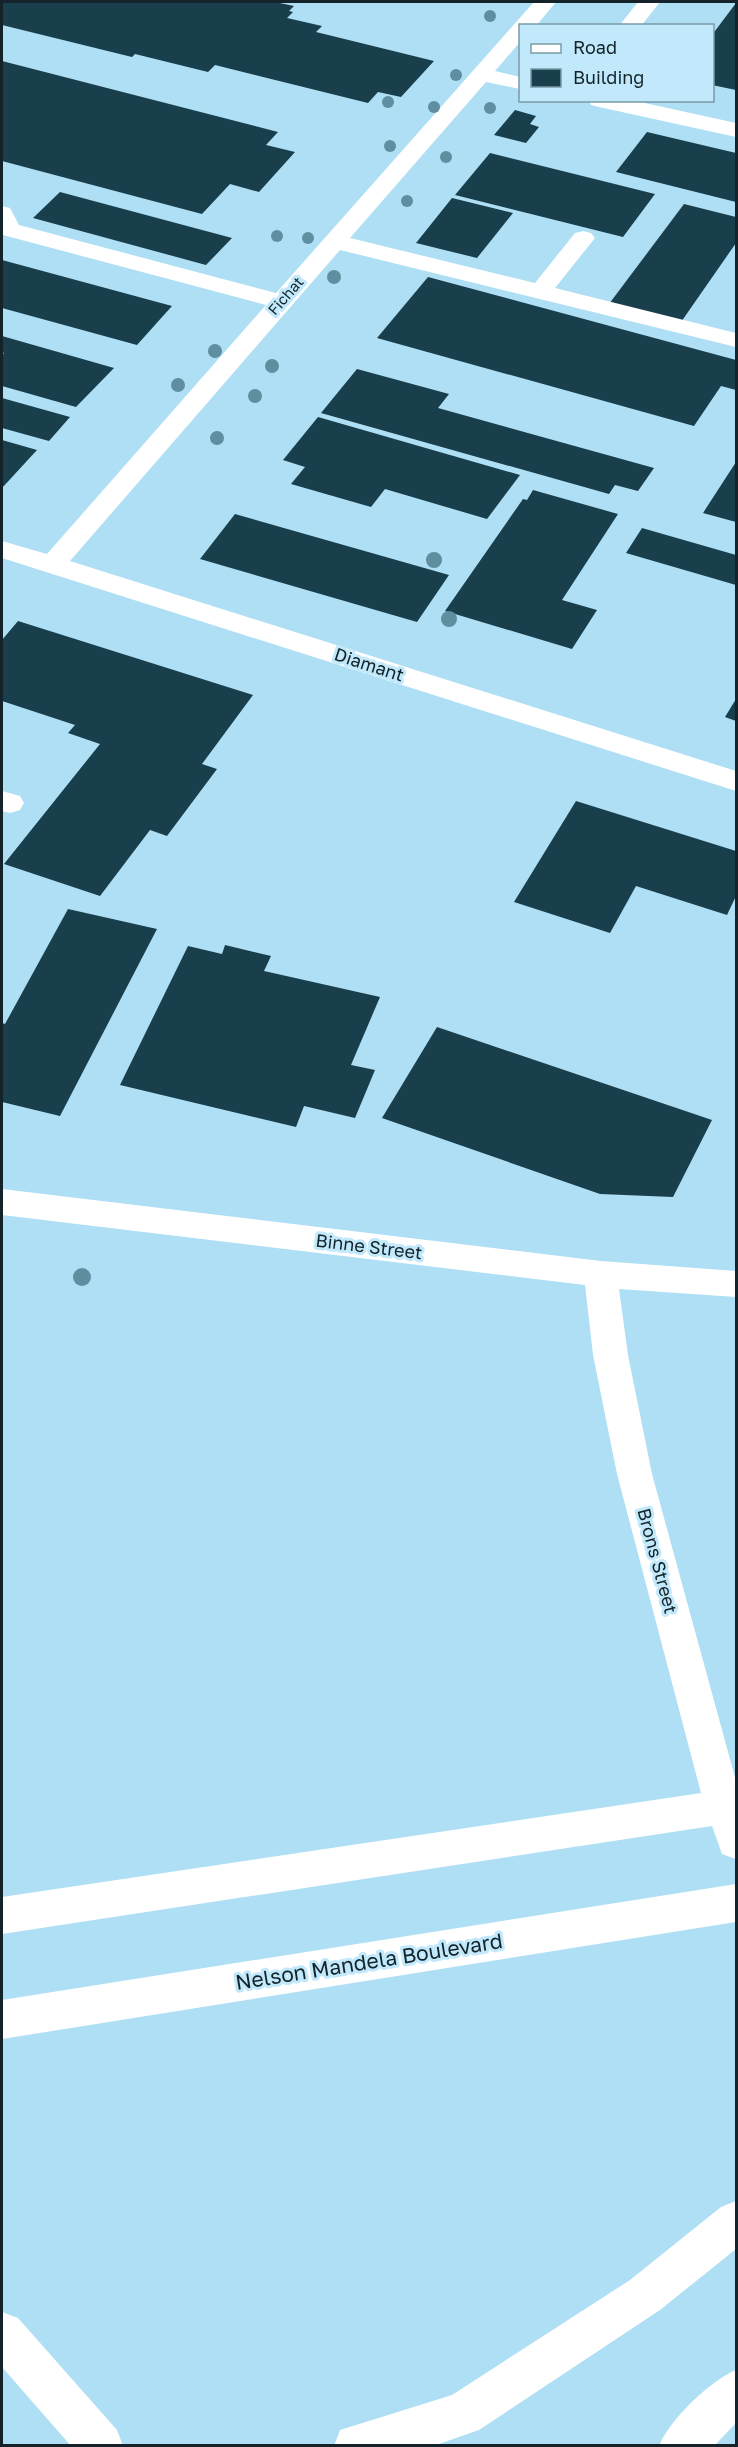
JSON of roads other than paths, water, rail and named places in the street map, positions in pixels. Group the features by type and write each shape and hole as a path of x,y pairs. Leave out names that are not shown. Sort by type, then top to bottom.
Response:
{"street":[{"path":"526,24 545,2"},
{"path":"631,24 649,2"},
{"name":"Fichat","path":"52,565 519,30"},
{"path":"481,75 519,83"},
{"path":"609,102 736,130"},
{"path":"2,213 6,226 11,230 281,302"},
{"path":"540,292 583,238"},
{"path":"334,241 735,338"},
{"name":"Diamant","path":"7,559 52,565 736,781"},
{"name":"Binne Street","path":"2,1202 601,1274 736,1284"},
{"name":"Brons Street","path":"601,1274 605,1326 629,1456 699,1721 733,1818"},
{"path":"2,1916 733,1818"},
{"name":"Nelson Mandela Boulevard","path":"2,2020 736,1903"},
{"path":"356,2445 463,2414 645,2295 736,2222"},
{"path":"2,2334 101,2445"},
{"path":"681,2445 736,2392"}]}
